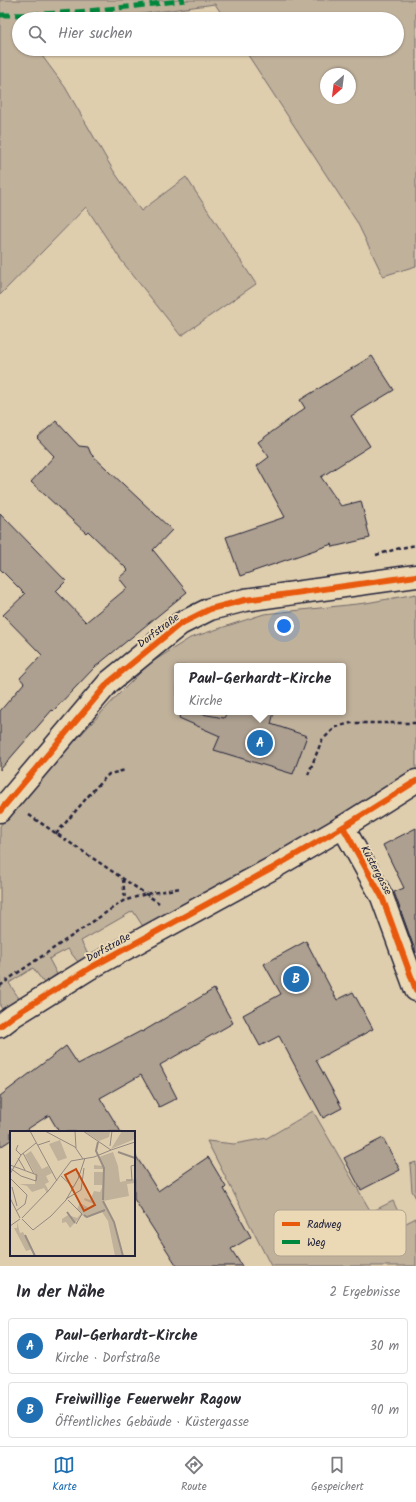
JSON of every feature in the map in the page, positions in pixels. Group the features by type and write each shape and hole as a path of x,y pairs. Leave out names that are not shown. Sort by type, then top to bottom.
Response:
{"street":[{"name":"Dorfstraße","path":"4,806 109,682 180,624 210,609 245,600 416,576"},
{"name":"Dorfstraße","path":"0,1026 13,1016 90,968 271,869 343,827 416,781"},
{"name":"Küstergasse","path":"343,827 382,897 416,990"}],"path":[{"path":"308,775 322,740 336,727 351,723 416,723"},
{"path":"56,834 109,774 126,770"},
{"path":"4,806 56,834 181,918"},
{"path":"123,879 125,900"},
{"path":"0,986 125,900 146,894 185,887"}],"shaded area":[{"path":"0,0 416,0 416,266 383,276 357,222 249,56 404,56 404,12 220,12 215,4 156,12 12,12 12,56 42,56 65,87 113,170 141,211 186,177 256,284 181,336 121,260 86,207 0,295"},
{"path":"416,594 416,773 273,860 144,928 133,911 81,941 89,956 78,962 68,949 49,959 57,974 44,983 33,968 9,983 20,1000 3,1010 0,1006 0,826 45,773 149,664 190,638 264,614 366,603"},
{"path":"313,1111 370,1210 274,1210 274,1256 406,1256 406,1223 416,1218 416,1266 271,1266 207,1141 234,1144 267,1138"},
{"path":"416,1162 416,1198 412,1191 410,1164"},
{"path":"393,1201 397,1210 375,1210"}],"building":[{"path":"372,356 394,390 351,416 370,446 321,477 341,506 361,501 370,538 333,547 332,544 240,576 226,537 285,517 257,466 269,457 258,442 305,408 300,400"},
{"path":"56,421 79,446 88,447 91,454 172,530 153,550 187,592 95,667 53,711 52,710 0,770 0,711 24,683 20,678 42,655 3,615 25,594 0,569 0,513 66,581 56,591 86,622 127,588 119,578 128,570 88,531 86,533 31,482 54,456 37,438"},
{"path":"180,715 208,715 224,718 226,715 273,715 271,724 307,736 293,774 214,750 220,736 179,718"},
{"path":"416,828 416,953 394,892 404,888 383,845"},
{"path":"306,941 337,1000 353,992 373,1029 316,1060 342,1108 323,1118 279,1036 260,1046 243,1015 281,994 264,964"},
{"path":"214,989 233,1023 160,1065 177,1098 159,1107 141,1075 100,1098 120,1131 58,1131 49,1115 25,1131 10,1131 10,1141 0,1147 0,1096 66,1046 78,1064 141,1031 142,1032"},
{"path":"383,1138 400,1170 361,1190 344,1158"},
{"path":"135,1155 158,1191 208,1157 226,1187 224,1189 251,1237 231,1249 242,1266 177,1266 135,1201"}],"marked path":[{"path":"69,12 139,6 185,0"},
{"path":"0,15 12,15"}],"cycle path":[{"path":"0,811 109,682 180,624 210,609 245,600 416,576"},
{"path":"0,1026 13,1016 90,968 271,869 343,827 416,781"},
{"path":"343,827 382,897 416,990"}],"place":[{"name":"Paul-Gerhardt-Kirche","path":"260,743"},
{"name":"Freiwillige Feuerwehr Ragow","path":"296,979"}]}
